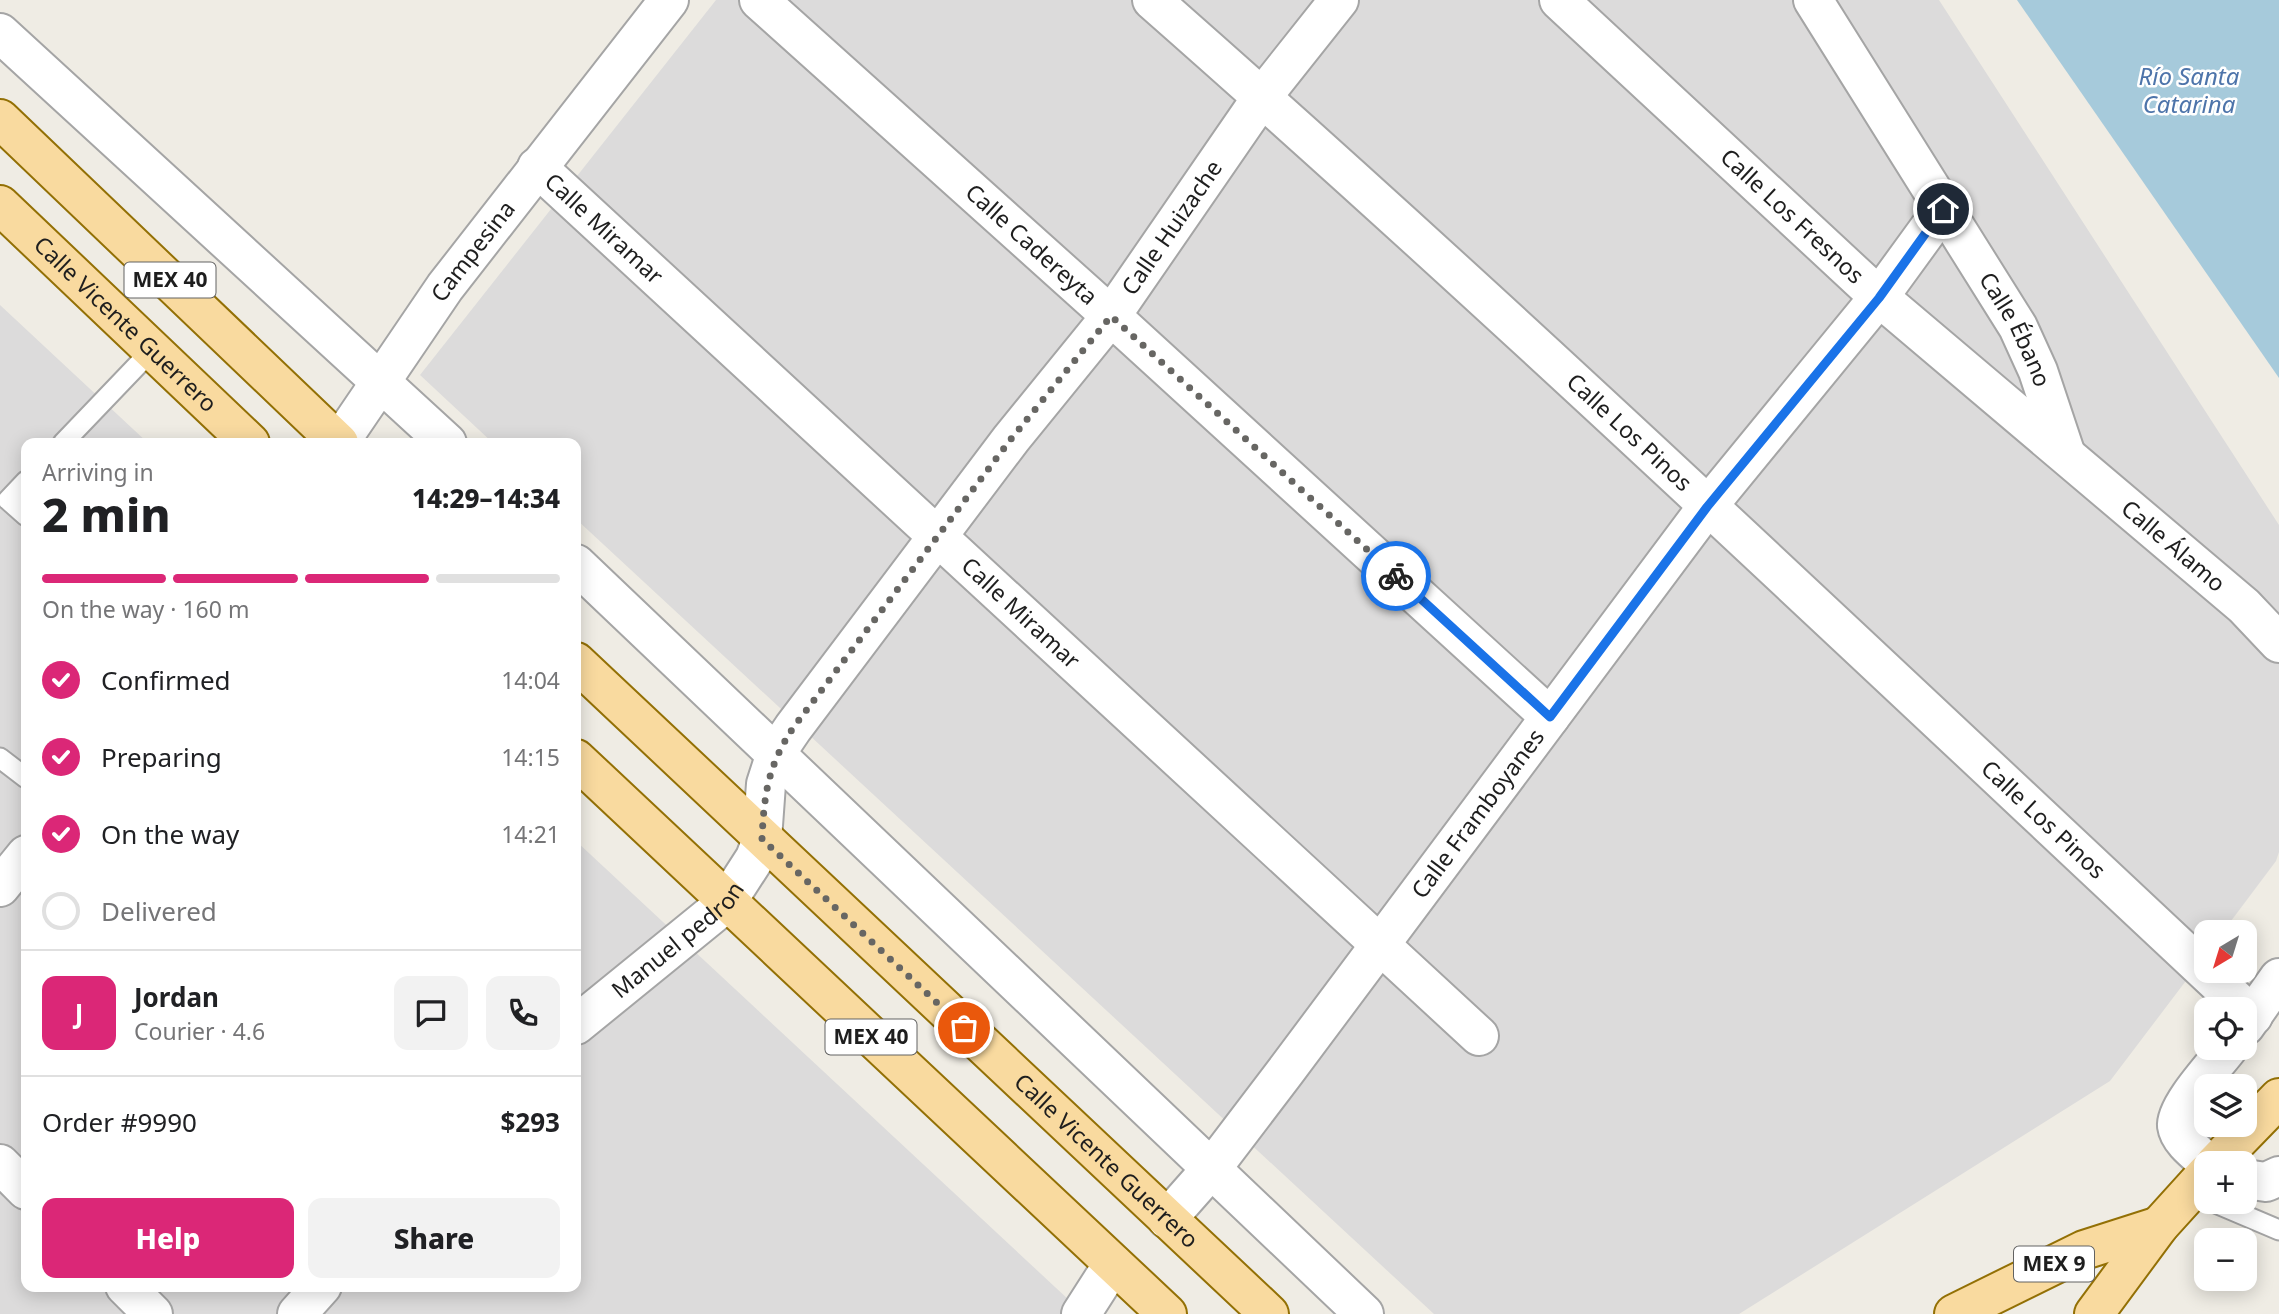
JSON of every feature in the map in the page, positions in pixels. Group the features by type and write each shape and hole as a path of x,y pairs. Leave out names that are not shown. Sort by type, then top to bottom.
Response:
{"main road":[{"name":"MEX 40","path":"0,119 334,438"},
{"name":"Calle Vicente Guerrero","path":"0,205 67,266 243,438"},
{"path":"67,266 107,222"},
{"name":"Calle Vicente Guerrero","path":"581,668 1269,1314"},
{"name":"MEX 40","path":"581,768 1167,1314"},
{"path":"2228,1151 2279,1098"},
{"name":"MEX 9","path":"2094,1314 2159,1226 2194,1196"},
{"name":"MEX 9","path":"1954,1314 2009,1284 2084,1251 2159,1226"}],"street":[{"name":"Campesina","path":"342,438 445,287 668,0"},
{"name":"Calle Cadereyta","path":"759,0 1111,316 1550,717"},
{"name":"Calle Los Pinos","path":"1152,0 1262,97 1707,507 2224,997"},
{"name":"Calle Huizache","path":"762,839 766,783 776,753 937,534 1111,316 1262,97 1339,0"},
{"name":"Calle Los Fresnos","path":"1559,0 1634,66 1879,298 2065,452"},
{"name":"Calle Ébano","path":"1813,0 2018,327 2038,371 2065,452"},
{"path":"0,33 442,438"},
{"name":"Calle Miramar","path":"537,167 1479,1036"},
{"name":"Calle Framboyanes","path":"1167,1219 1212,1168 1707,507 1879,298 1943,209"},
{"name":"Calle Álamo","path":"2065,452 2244,606 2279,643"},
{"path":"581,569 1364,1314"},
{"name":"Manuel pedron","path":"581,1021 726,903 755,858 762,839"},
{"path":"0,887 21,861"},
{"path":"2257,1010 2279,978"},
{"path":"2194,1163 2177,1126 2180,1111 2219,1060"},
{"path":"0,1164 21,1185"},
{"path":"2257,1181 2266,1182 2279,1176"},
{"path":"1081,1314 1113,1265"},
{"path":"131,1292 153,1314"},
{"path":"297,1314 317,1292"}],"lane":[{"path":"68,438 153,349"},
{"path":"21,486 8,500 21,512"},
{"path":"0,758 21,774"},
{"path":"2252,1214 2279,1230"}],"shaded area":[{"path":"716,0 1939,0 2279,525 2279,852 2276,861 2232,920 2194,920 2194,970 2110,1081 1739,1314 1434,1314 581,524 581,438 488,438 420,375"},
{"path":"0,305 143,438 21,438 21,1292 581,1292 581,846 1084,1314 0,1314"}],"water":[{"name":"Río Santa Catarina","path":"2017,0 2279,0 2279,378"}],"way so far":[{"path":"964,1028 762,839 766,783 776,753 793,728 937,534 1111,316 1396,576"}],"route":[{"path":"1396,576 1550,717 1707,507 1879,298 1943,209"}]}
